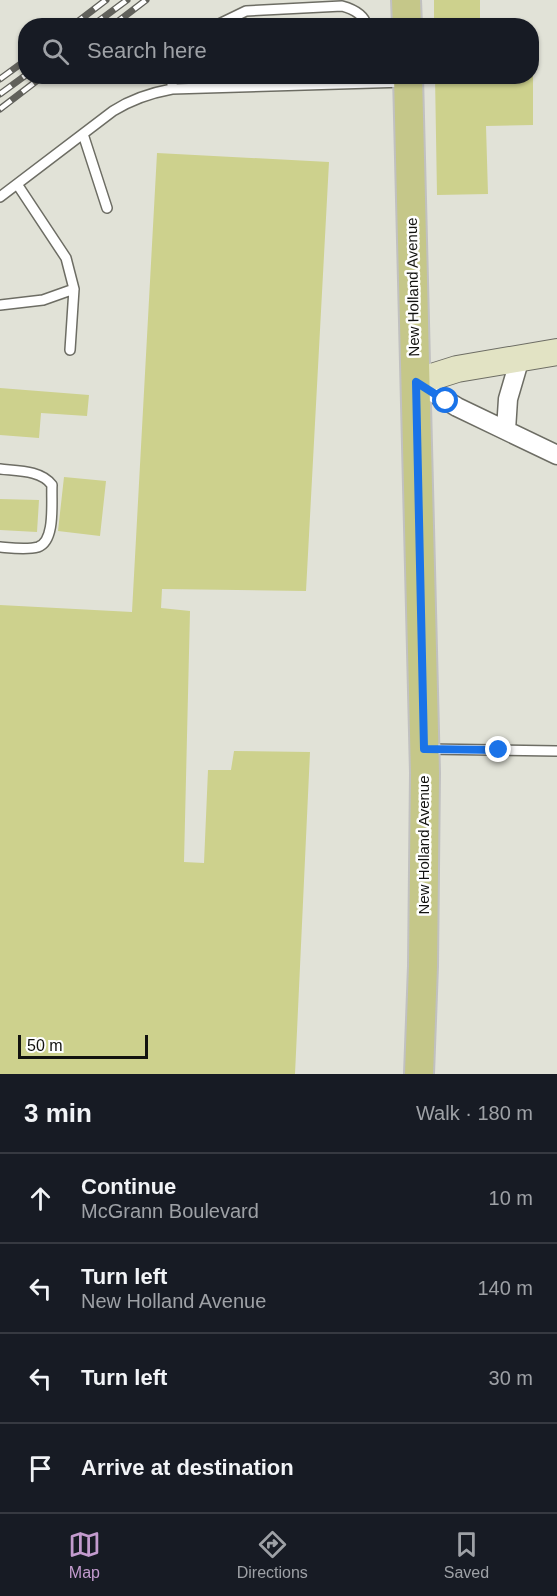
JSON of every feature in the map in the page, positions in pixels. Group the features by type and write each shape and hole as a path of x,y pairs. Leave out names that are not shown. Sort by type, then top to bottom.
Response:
{"main road":[{"path":"406,0 407,18"},
{"name":"New Holland Avenue","path":"408,84 424,749 424,867 419,1074"}],"street":[{"path":"416,382 457,369 557,352"},
{"path":"506,430 508,399 520,358"},
{"path":"416,382 456,407 557,455"}],"lane":[{"path":"232,18 246,11 342,6 355,10 363,18"},
{"path":"172,84 172,89"},
{"path":"0,197 126,103 141,96 172,89 290,84"},
{"path":"83,134 107,208"},
{"path":"17,184 66,258 74,289 70,350"},
{"path":"0,305 43,300 74,289"},
{"path":"0,469 27,471 45,478 52,485 50,535 44,544 34,548 0,547"},
{"path":"424,749 557,751"}],"building":[{"path":"434,0 480,0 480,18 434,18"},
{"path":"435,84 533,84 533,125 486,126 488,194 437,195"},
{"path":"157,153 329,162 306,591 162,589 161,608 190,611 184,862 204,863 208,770 231,770 234,751 310,752 295,1074 0,1074 0,605 132,612"},
{"path":"0,388 89,395 87,416 41,413 39,438 0,435"},
{"path":"64,477 106,481 100,536 58,531"},
{"path":"0,499 39,500 37,532 0,530"}],"railway":[{"path":"82,18 106,0"},
{"path":"103,18 127,0"},
{"path":"122,18 146,0"},
{"path":"0,79 18,66"},
{"path":"0,94 18,81"},
{"path":"0,109 33,84"}],"route":[{"path":"446,401 416,382 424,749 499,750"}]}
